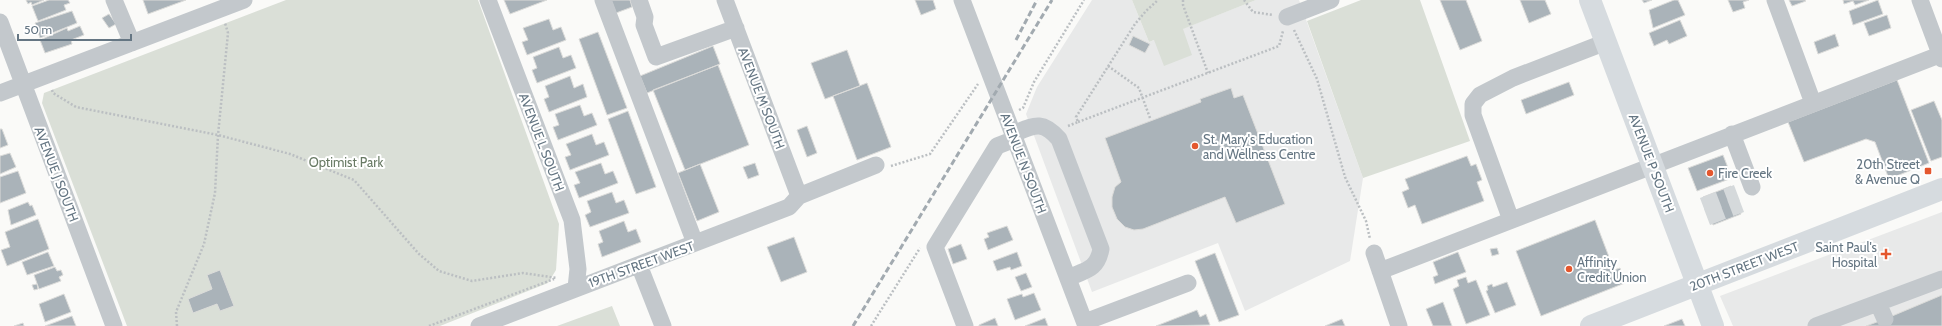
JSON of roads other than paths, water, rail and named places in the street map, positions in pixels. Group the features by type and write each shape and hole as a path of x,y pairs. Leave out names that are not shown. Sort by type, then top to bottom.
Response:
{"main road":[{"name":"AVENUE P SOUTH","path":"1590,0 1713,326"},
{"name":"20TH STREET WEST","path":"1591,326 1942,189"}],"street":[{"path":"114,0 132,44"},
{"name":"AVENUE L SOUTH","path":"488,0 572,220 578,269 576,288"},
{"path":"603,0 695,243"},
{"path":"639,0 645,17 644,25 656,57 736,28"},
{"name":"AVENUE M SOUTH","path":"725,0 799,196"},
{"name":"AVENUE N SOUTH","path":"962,0 1086,324"},
{"path":"1287,17 1331,0"},
{"path":"1775,0 1814,103"},
{"path":"1380,271 1732,134 1941,56 1920,0"},
{"path":"0,93 132,44 233,3"},
{"name":"AVENUE J SOUTH","path":"0,22 114,326"},
{"path":"1511,220 1473,115 1473,104 1480,95 1513,78 1606,42"},
{"path":"965,326 935,247 997,146 1034,125 1049,128 1059,140 1101,249 1099,260 1094,267 1068,278"},
{"path":"1732,134 1752,187"},
{"path":"799,196 881,166"},
{"name":"19TH STREET WEST","path":"479,326 789,208 799,196"},
{"path":"1374,253 1400,326"},
{"path":"639,265 663,326"},
{"path":"1816,326 1942,279"},
{"path":"1086,324 1188,283"},
{"path":"1878,303 1884,319"}],"tunnel":[{"path":"1703,206 1737,193"},
{"path":"1707,217 1741,204"}],"railway":[{"path":"1016,40 1037,0"},
{"path":"853,326 1052,0"}],"place":[{"name":"St. Mary's Education and Wellness Centre","path":"1195,146"},
{"name":"20th Street & Avenue Q","path":"1928,171"},
{"name":"Fire Creek","path":"1710,173"},
{"name":"Saint Paul's Hospital","path":"1886,254"},
{"name":"Affinity Credit Union","path":"1569,269"}],"park label":[{"name":"Optimist Park","path":"346,162"}]}
